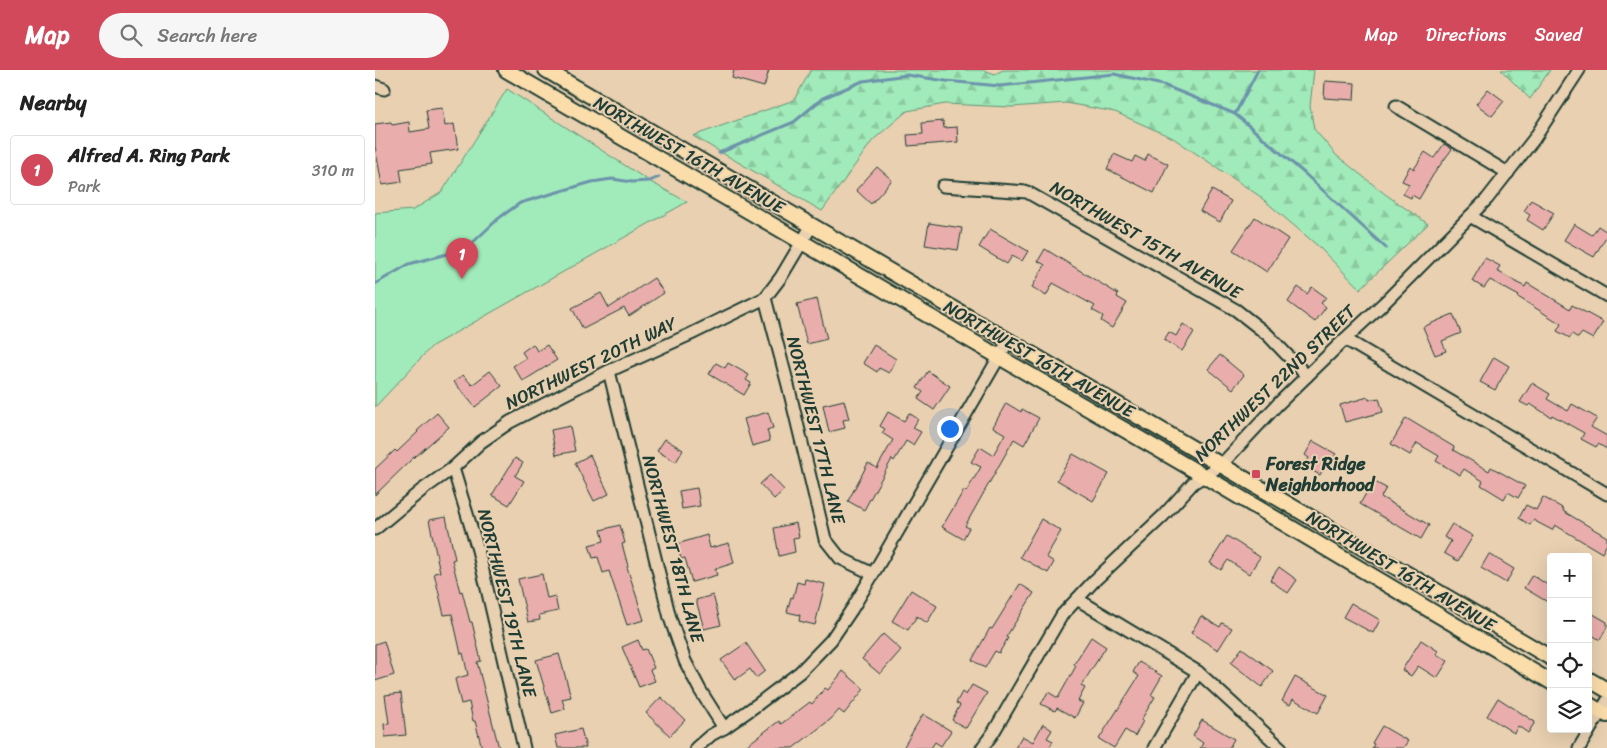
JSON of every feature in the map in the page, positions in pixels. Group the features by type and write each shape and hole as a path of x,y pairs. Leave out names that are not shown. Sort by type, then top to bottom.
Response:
{"main road":[{"name":"NORTHWEST 16TH AVENUE","path":"506,70 1204,476 1547,680"},
{"name":"NORTHWEST 16TH AVENUE","path":"546,70 1547,656"},
{"path":"646,152 657,134"},
{"path":"1403,595 1413,577"},
{"path":"1592,682 1607,690"},
{"path":"1592,705 1605,709"}],"street":[{"name":"NORTHWEST 22ND STREET","path":"982,748 993,733 1062,616 1094,581 1163,516 1193,483 1221,465 1278,404 1386,301 1487,199 1534,138 1579,70"},
{"path":"1396,106 1507,173"},
{"name":"NORTHWEST 15TH AVENUE","path":"943,186 1027,192 1236,310 1267,335 1307,376"},
{"path":"1469,216 1607,296"},
{"name":"NORTHWEST 20TH WAY","path":"375,529 422,490 453,468 481,442 510,422 609,371 765,298 781,277 811,225"},
{"name":"NORTHWEST 17TH LANE","path":"765,298 825,539 840,558 873,574"},
{"path":"1345,339 1607,494"},
{"path":"696,748 711,735 724,728 800,672 831,640 873,574 1009,340"},
{"name":"NORTHWEST 18TH LANE","path":"609,371 670,618 685,661 699,690 724,728"},
{"name":"NORTHWEST 19TH LANE","path":"453,468 478,550 524,748"},
{"path":"1077,599 1198,672 1281,748"},
{"path":"1154,748 1198,672"},
{"path":"1579,748 1605,709"}],"green space":[{"path":"811,70 983,70 995,74 1003,70 1314,70 1310,106 1314,129 1336,155 1385,194 1428,224 1360,289 1318,246 1258,195 1173,138 1115,112 1066,103 1011,107 945,104 907,111 873,140 822,211 693,136 794,100"},
{"path":"1501,70 1550,70 1530,99"},
{"path":"507,89 649,181 687,202 432,346 375,407 375,213 413,210 442,192"}],"building":[{"path":"734,70 769,70 764,87 732,78"},
{"path":"1325,81 1355,83 1354,100 1324,98"},
{"path":"1488,89 1504,101 1492,116 1476,104"},
{"path":"442,108 445,126 454,124 458,149 430,153 432,164 400,169 402,182 382,185 375,146 375,124 391,122 392,125 409,122 410,132 429,129 426,110"},
{"path":"943,121 944,128 957,127 958,142 908,146 907,135 923,134 922,123"},
{"path":"1444,144 1452,149 1433,175 1419,199 1412,195 1411,198 1403,194 1409,184 1402,181 1410,166 1414,169 1425,152 1434,158"},
{"path":"1114,154 1132,162 1135,156 1145,161 1148,154 1168,164 1154,193 1107,169"},
{"path":"877,167 892,180 871,204 856,190"},
{"path":"1212,190 1231,201 1220,222 1200,211"},
{"path":"1531,200 1554,213 1543,230 1527,220 1530,215 1524,211"},
{"path":"1255,217 1288,239 1267,272 1233,250"},
{"path":"929,223 962,228 958,250 925,245"},
{"path":"1574,224 1592,235 1598,226 1607,232 1594,257 1564,240"},
{"path":"990,229 1028,251 1022,261 1012,256 1007,264 979,247"},
{"path":"1045,249 1118,294 1117,297 1127,303 1112,328 1101,321 1103,316 1092,310 1095,306 1053,283 1046,296 1032,287 1045,265 1038,261"},
{"path":"1485,258 1500,266 1497,271 1525,287 1527,283 1570,309 1572,305 1603,322 1593,339 1582,333 1578,338 1572,334 1570,338 1557,331 1561,324 1519,296 1490,280 1484,288 1472,281"},
{"path":"654,278 664,293 629,316 624,308 583,329 572,308 601,293 609,308"},
{"path":"1298,287 1307,294 1312,287 1326,297 1321,303 1326,307 1315,322 1288,302"},
{"path":"817,299 827,339 807,344 797,304"},
{"path":"1453,314 1461,333 1442,341 1446,351 1435,355 1423,327"},
{"path":"1183,324 1194,332 1182,351 1164,340 1169,332 1176,336"},
{"path":"533,344 537,351 547,345 557,360 523,381 513,366 526,358 522,352"},
{"path":"874,345 896,359 889,373 879,368 877,372 863,363"},
{"path":"1220,355 1244,375 1233,389 1208,369"},
{"path":"1494,357 1509,366 1495,390 1480,382"},
{"path":"716,363 725,368 728,363 749,375 746,380 751,383 744,395 709,374"},
{"path":"490,371 502,386 475,407 454,382 463,375 472,385"},
{"path":"928,371 950,386 934,410 918,399 923,392 917,388"},
{"path":"1532,383 1550,394 1547,399 1568,411 1572,404 1597,418 1591,427 1607,436 1607,449 1598,444 1596,447 1581,439 1584,433 1552,415 1551,417 1530,404 1528,406 1520,402"},
{"path":"1368,397 1369,400 1379,398 1383,412 1345,422 1340,405"},
{"path":"844,400 849,419 843,420 845,428 829,432 823,405"},
{"path":"1006,403 1021,412 1022,409 1039,418 1024,445 1014,439 965,526 969,528 963,539 942,527 964,490 966,492 981,467 971,462 980,447 993,455 1005,434 993,427"},
{"path":"768,412 773,428 767,430 770,441 752,446 744,419"},
{"path":"888,412 904,421 909,413 918,419 913,428 921,432 913,445 906,441 894,461 892,459 864,510 848,501 868,463 877,468 893,440 882,433 885,429 880,426"},
{"path":"437,413 449,427 416,455 375,495 375,469 395,450 397,452"},
{"path":"1406,418 1454,447 1453,450 1489,471 1491,467 1525,486 1518,498 1508,492 1504,499 1481,485 1483,481 1464,469 1460,475 1436,461 1439,456 1417,443 1410,455 1391,444"},
{"path":"570,426 575,451 556,455 551,430"},
{"path":"665,439 683,450 676,462 657,451"},
{"path":"1313,441 1336,454 1327,469 1324,467 1320,475 1304,466 1309,458 1305,455"},
{"path":"1073,454 1109,474 1093,501 1057,480"},
{"path":"590,455 609,494 594,501 575,463"},
{"path":"515,458 523,463 515,476 524,481 509,505 492,495"},
{"path":"770,475 784,490 774,499 760,484"},
{"path":"1373,481 1386,488 1381,497 1429,525 1421,539 1360,504"},
{"path":"697,488 700,506 682,509 679,491"},
{"path":"1543,497 1607,537 1607,544 1602,553 1555,525 1552,530 1533,520 1530,525 1519,518 1526,505 1536,510"},
{"path":"446,517 455,559 452,560 460,592 462,591 470,622 472,622 481,661 477,662 499,748 482,748 469,702 461,704 455,679 468,675 452,614 444,615 434,573 440,572 429,520"},
{"path":"1041,519 1061,531 1046,557 1054,562 1048,573 1020,557"},
{"path":"796,523 799,537 793,538 795,552 779,556 774,528"},
{"path":"1452,524 1473,536 1458,561 1444,553 1451,541 1444,537"},
{"path":"620,525 625,543 622,544 627,567 644,620 627,625 609,571 603,573 598,557 593,558 589,545 604,541 601,530"},
{"path":"707,535 710,548 729,543 734,563 715,569 717,575 692,582 685,558 681,559 677,544"},
{"path":"1227,536 1260,557 1249,574 1228,560 1221,570 1210,563"},
{"path":"1489,554 1514,569 1506,583 1481,568"},
{"path":"1279,567 1297,580 1288,593 1270,580"},
{"path":"542,574 547,598 555,596 558,611 539,615 540,620 528,622 518,579"},
{"path":"1532,575 1547,584 1547,602 1524,588"},
{"path":"805,579 825,584 815,625 799,621 800,615 787,612 797,582 804,584"},
{"path":"1020,584 1034,593 1006,637 1008,638 999,653 995,651 985,668 972,660 990,628 992,629"},
{"path":"911,590 937,606 927,623 917,616 908,630 892,621"},
{"path":"713,595 721,625 704,629 696,600"},
{"path":"1351,603 1380,620 1373,633 1343,617"},
{"path":"1592,613 1607,622 1607,627 1600,640 1592,635"},
{"path":"1201,616 1220,627 1222,623 1232,628 1218,650 1191,633"},
{"path":"883,634 901,650 880,674 862,659"},
{"path":"1091,637 1106,647 1081,686 1085,688 1078,701 1083,703 1075,718 1057,708 1055,711 1041,704 1048,692 1058,698 1076,666 1074,664"},
{"path":"638,640 642,650 646,649 654,668 650,670 655,681 639,687 622,647"},
{"path":"1421,640 1438,651 1436,654 1448,661 1437,678 1418,666 1411,676 1402,670"},
{"path":"384,641 394,675 375,681 375,644"},
{"path":"746,643 765,671 756,678 750,669 735,680 721,660"},
{"path":"1242,648 1273,671 1262,687 1231,663"},
{"path":"559,654 571,697 562,699 565,709 552,713 536,660"},
{"path":"1139,662 1162,676 1151,695 1155,697 1141,720 1143,721 1135,736 1125,730 1114,748 1099,739 1139,676 1133,672"},
{"path":"843,671 864,689 844,714 839,710 831,719 793,748 743,748 779,721 781,724 810,702 812,704 825,688 828,690"},
{"path":"1295,677 1328,695 1318,713 1293,699 1290,705 1282,701"},
{"path":"972,685 987,693 966,728 952,720 960,705 956,703 962,692 966,695"},
{"path":"401,693 406,735 385,737 384,724 389,723 385,695"},
{"path":"661,697 685,720 670,736 646,713"},
{"path":"1498,698 1535,722 1528,733 1518,726 1514,733 1487,716"},
{"path":"923,714 951,731 941,746 935,742 931,748 903,748"},
{"path":"1202,720 1234,739 1229,748 1200,748 1203,743 1193,736"},
{"path":"1043,724 1052,730 1047,738 1053,741 1049,748 1015,748 1022,736 1033,742"},
{"path":"1382,726 1408,741 1403,748 1372,748 1374,744 1372,743"},
{"path":"581,729 586,748 558,748 555,735"}],"waterway":[{"path":"719,153 794,122 823,98 863,81 907,75 1000,86 1114,74 1163,85 1235,114 1258,70"},
{"path":"1235,114 1304,173 1386,248"},
{"path":"375,284 409,264 466,249 499,218 520,203 592,182 612,179 632,182 649,181 659,177"}],"place":[{"name":"Alfred A. Ring Park","path":"462,279"},
{"name":"Forest Ridge Neighborhood","path":"1256,474"}]}
